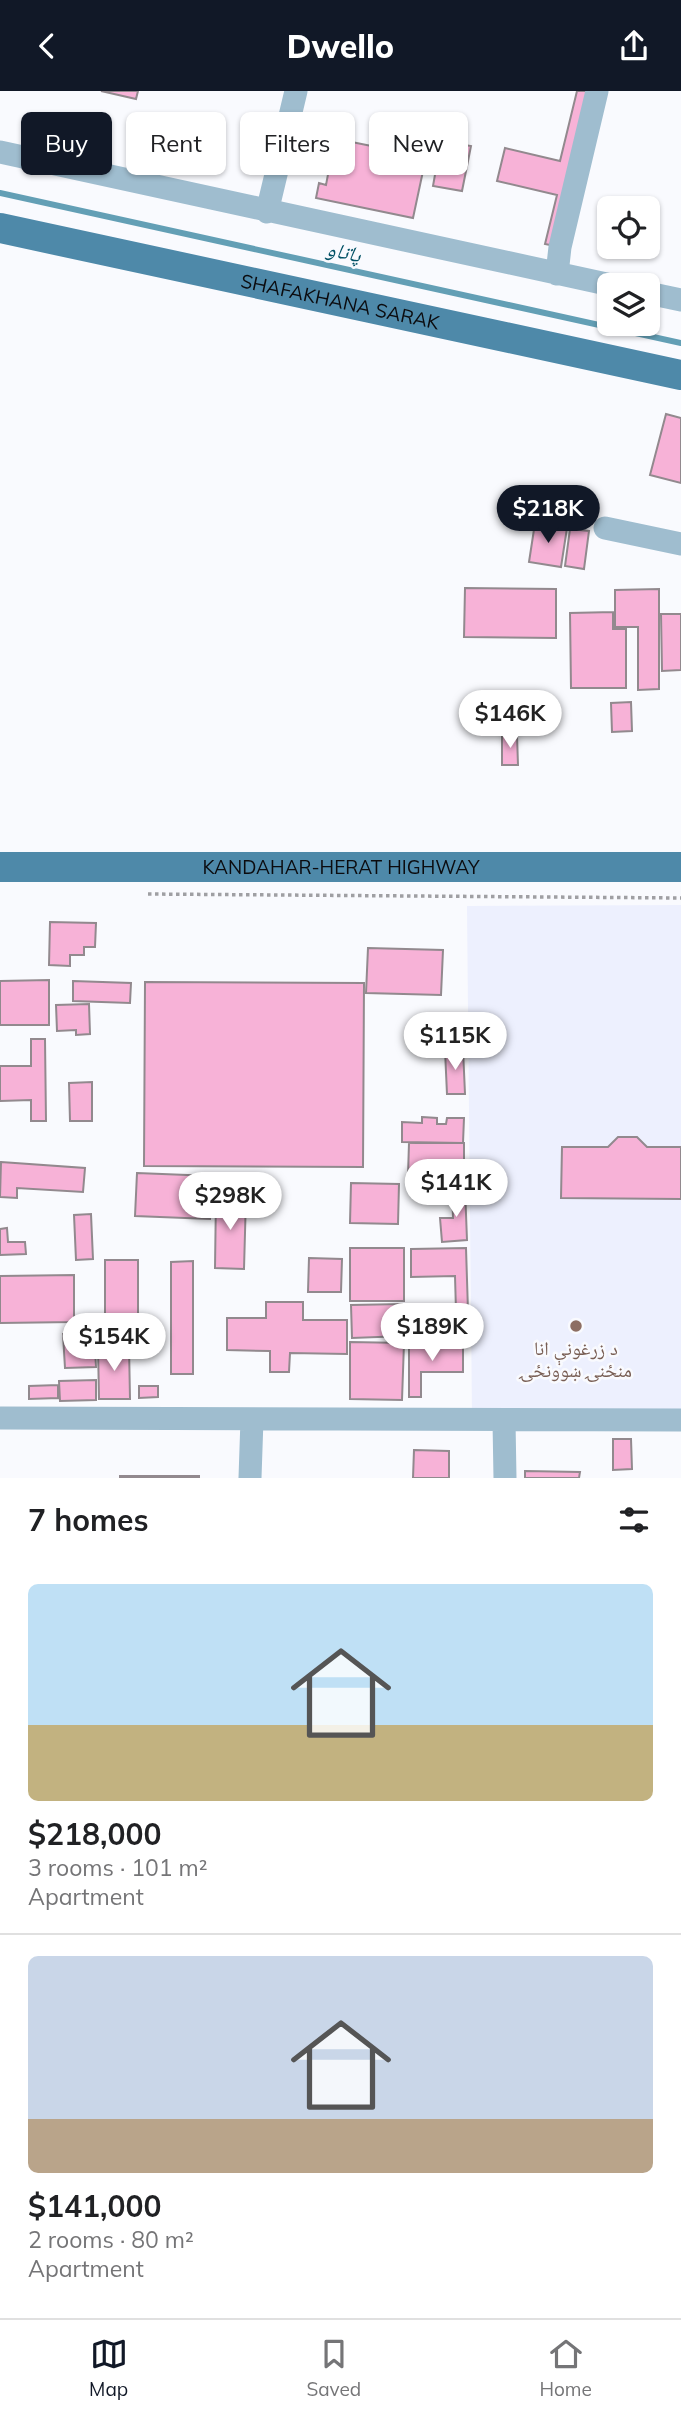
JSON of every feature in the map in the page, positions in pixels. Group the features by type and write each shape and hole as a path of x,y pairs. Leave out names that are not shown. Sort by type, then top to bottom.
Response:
{"main road":[{"name":"SHAFAKHANA SARAK","path":"0,229 681,375"},
{"name":"KANDAHAR-HERAT HIGHWAY","path":"0,867 681,867"}],"street":[{"path":"268,212 296,91"},
{"path":"557,274 560,247 597,91"},
{"path":"0,152 597,282"},
{"path":"660,296 681,300"},
{"path":"605,527 681,544"},
{"path":"0,1418 681,1420"},
{"path":"250,1478 252,1419"},
{"path":"504,1421 505,1478"}],"path":[{"path":"139,894 681,898"}],"shaded area":[{"path":"681,905 681,1413 472,1415 467,906"}],"building":[{"path":"101,91 138,91 136,99"},
{"path":"577,91 595,91 560,247 545,244 557,195 497,181 505,148 560,161"},
{"path":"355,143 369,145 369,175 422,175 413,218 316,198 319,183 326,185 328,175 355,175"},
{"path":"435,175 465,175 462,191 433,186"},
{"path":"666,414 681,418 681,483 650,475"},
{"path":"535,523 567,528 561,567 529,562"},
{"path":"570,529 589,531 584,569 565,566"},
{"path":"465,588 556,589 556,638 464,637"},
{"path":"659,589 659,689 638,690 638,627 615,627 615,590"},
{"path":"613,612 613,629 626,629 626,688 571,688 570,613"},
{"path":"661,614 681,614 681,670 662,671"},
{"path":"631,702 632,731 612,732 611,703"},
{"path":"517,735 518,765 502,765 502,736"},
{"path":"50,922 96,923 95,947 84,947 84,955 70,955 70,966 49,965"},
{"path":"368,948 443,950 441,995 366,993"},
{"path":"49,980 49,1025 0,1025 0,981"},
{"path":"73,981 131,983 130,1003 73,1001"},
{"path":"145,982 364,983 363,1167 144,1166"},
{"path":"89,1004 90,1034 76,1035 76,1030 57,1031 56,1005"},
{"path":"31,1039 45,1039 46,1121 31,1121 31,1100 0,1101 0,1066 31,1066"},
{"path":"463,1049 465,1094 447,1094 445,1050"},
{"path":"92,1082 92,1121 70,1121 69,1083"},
{"path":"422,1117 437,1118 437,1124 446,1124 447,1118 464,1118 463,1143 402,1142 402,1122 422,1123"},
{"path":"618,1137 637,1137 647,1147 681,1147 681,1199 561,1198 562,1147 608,1147"},
{"path":"409,1143 464,1143 464,1175 408,1175"},
{"path":"1,1162 85,1168 83,1192 17,1188 17,1198 0,1197"},
{"path":"137,1173 212,1176 210,1219 135,1216"},
{"path":"351,1183 399,1184 398,1224 350,1223"},
{"path":"452,1188 465,1188 467,1240 442,1242 440,1218 453,1218"},
{"path":"216,1196 246,1197 244,1269 215,1268"},
{"path":"91,1214 93,1259 76,1260 74,1215"},
{"path":"7,1228 8,1242 25,1242 26,1254 0,1255 0,1229"},
{"path":"350,1248 404,1248 404,1301 350,1301"},
{"path":"466,1248 468,1311 456,1311 455,1276 411,1277 411,1249"},
{"path":"309,1258 342,1259 341,1292 308,1292"},
{"path":"105,1260 138,1260 138,1322 105,1322"},
{"path":"193,1261 193,1374 171,1374 171,1262"},
{"path":"74,1275 74,1322 0,1323 0,1276"},
{"path":"266,1302 303,1302 303,1320 347,1320 347,1354 290,1353 289,1372 270,1372 270,1351 227,1350 227,1318 266,1318"},
{"path":"403,1304 404,1336 352,1338 351,1305"},
{"path":"410,1320 440,1320 440,1341 411,1341"},
{"path":"94,1332 96,1367 65,1368 63,1334"},
{"path":"350,1342 404,1343 402,1400 350,1399"},
{"path":"409,1345 463,1345 463,1372 421,1372 421,1397 409,1397"},
{"path":"129,1346 130,1399 99,1399 98,1347"},
{"path":"96,1380 96,1400 60,1401 59,1381"},
{"path":"58,1385 58,1398 29,1399 29,1386"},
{"path":"139,1386 158,1386 158,1397 139,1398"},
{"path":"613,1439 631,1439 632,1469 613,1470"},
{"path":"414,1450 449,1451 449,1478 413,1478"},
{"path":"525,1471 580,1472 579,1478 525,1478"},
{"path":"199,1476 199,1478 120,1478"}],"waterway":[{"name":"پاتاو","path":"0,193 681,343"}],"place":[{"name":"د زرغونې انا منځنۍ ښوونځۍ","path":"576,1326"}]}
